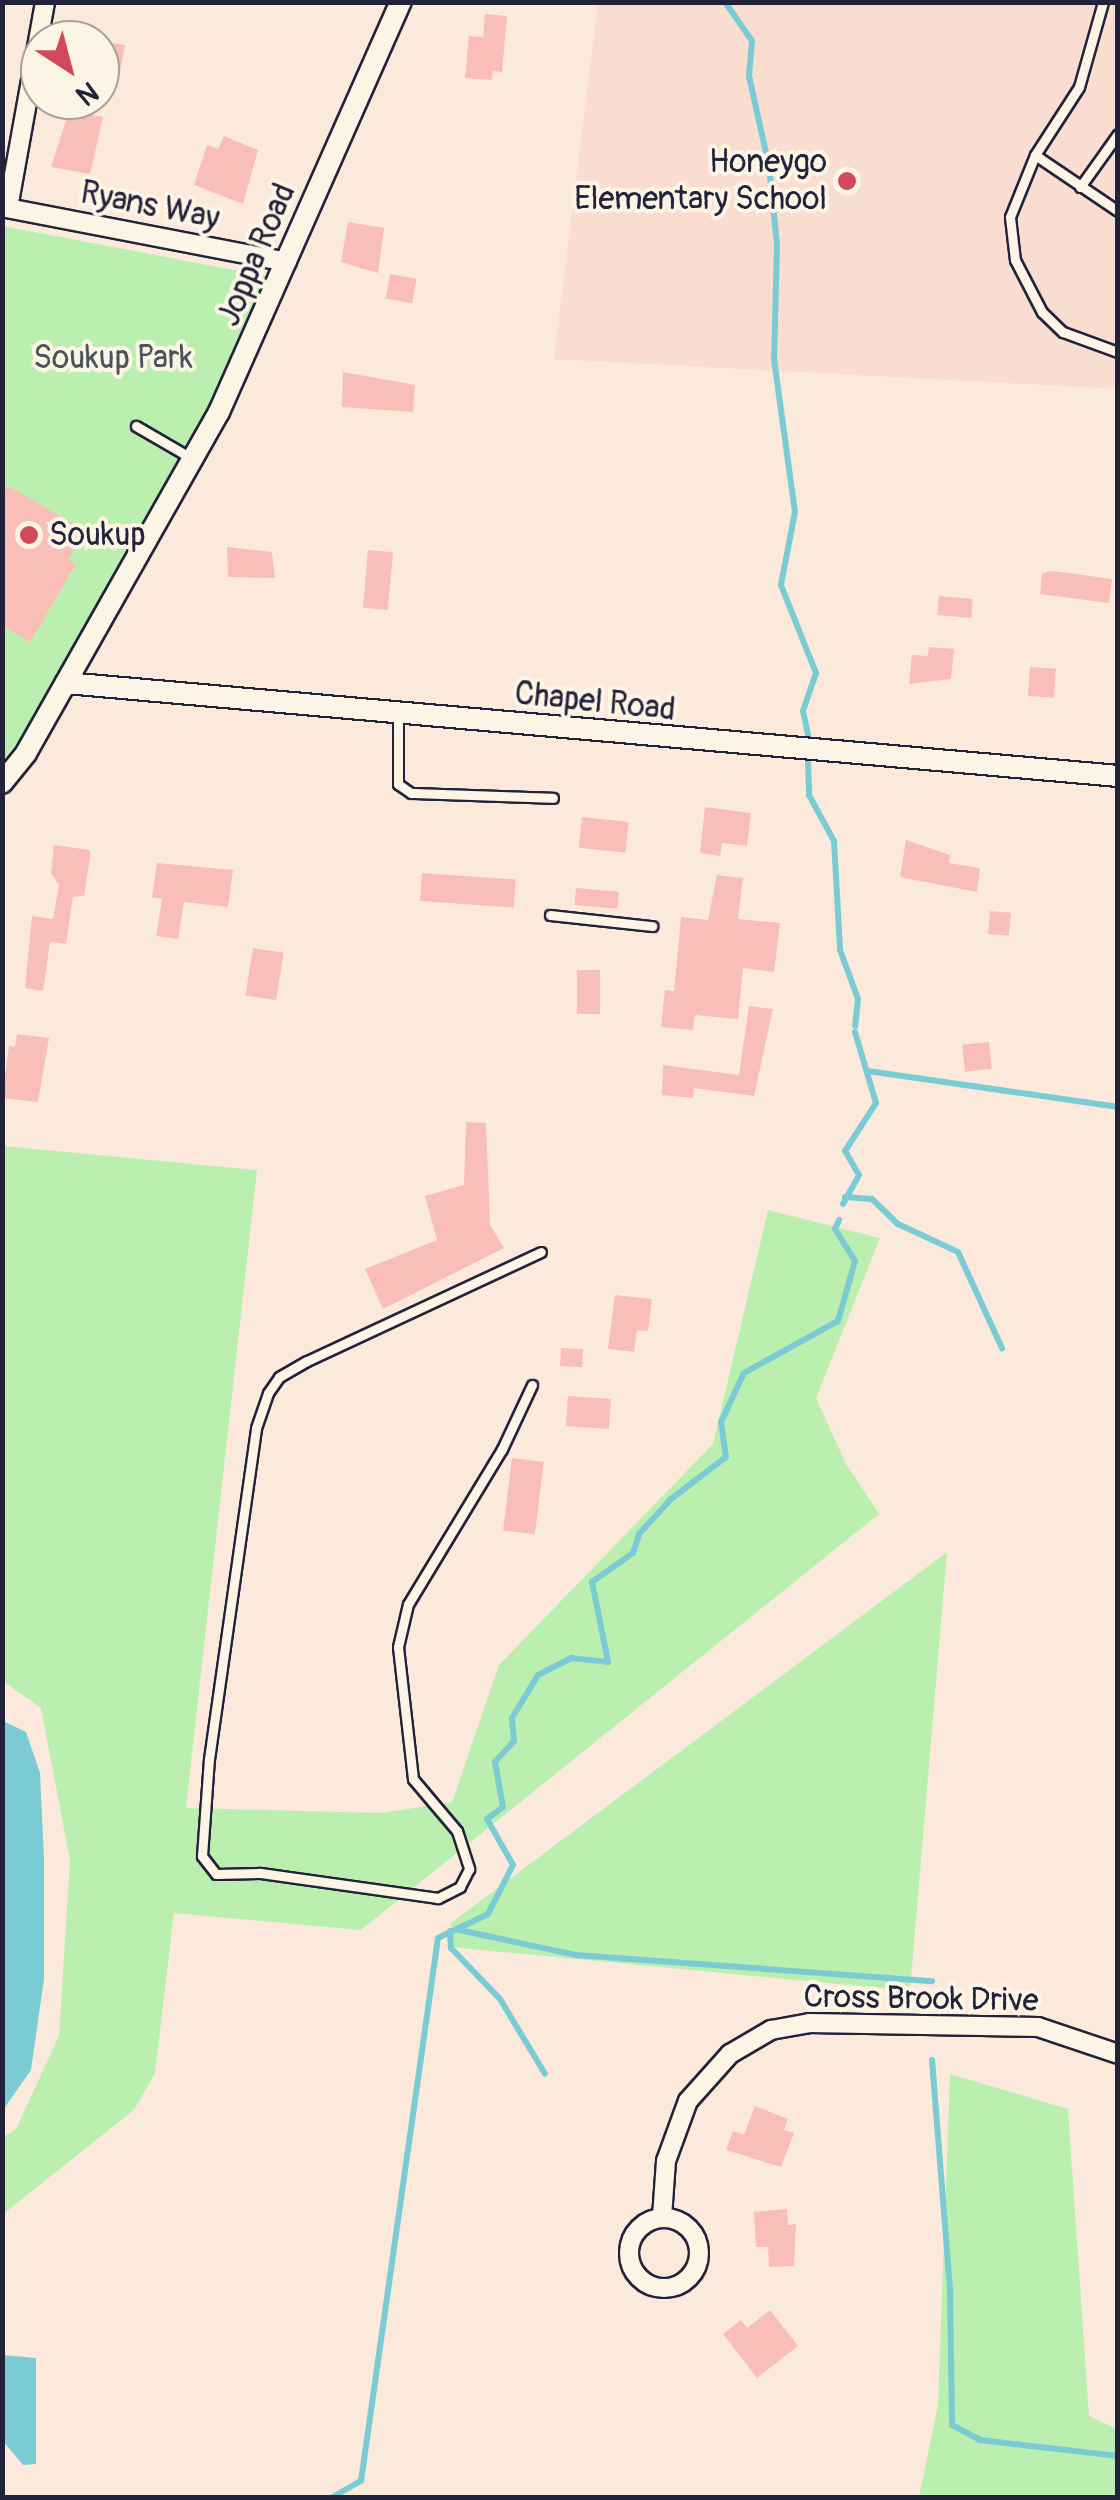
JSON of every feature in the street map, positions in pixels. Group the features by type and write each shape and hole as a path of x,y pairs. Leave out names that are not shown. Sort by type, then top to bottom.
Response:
{"street":[{"path":"5,207 45,2"},
{"name":"Joppa Road","path":"2,783 66,683 194,460 287,262 401,2"},
{"name":"Ryans Way","path":"5,207 287,262"},
{"name":"Chapel Road","path":"66,683 1118,776"},
{"name":"Cross Brook Drive","path":"662,2217 666,2161 688,2101 730,2054 771,2030 809,2023 1038,2027 1118,2054"},
{"path":"662,2217 685,2224 699,2244 696,2268 667,2288 644,2282 630,2262 632,2237 662,2217"}],"lane":[{"path":"1118,11 1104,7 1079,87 1035,154 1010,217 1026,288 1063,332 1118,352"},
{"path":"1080,188 1118,134"},
{"path":"1035,154 1080,188 1118,210"},
{"path":"136,426 194,460"},
{"path":"398,712 398,784 411,793 552,798"},
{"path":"550,915 652,926"},
{"path":"532,1385 502,1449 408,1604 398,1647 413,1780 457,1832 469,1869 460,1887 438,1898 259,1873 216,1874 202,1856 209,1759 256,1428 268,1393 279,1377 307,1361 541,1252"}],"shaded area":[{"name":"Honeygo Elementary School","path":"598,3 1117,3 1117,389 554,359"}],"green space":[{"name":"Soukup Park","path":"3,226 271,277 205,417 26,731 3,760"},
{"path":"3,1146 257,1170 186,1808 382,1813 452,1802 499,1665 713,1444 768,1210 880,1238 816,1398 846,1464 879,1514 361,1930 174,1913 155,2073 134,2110 3,2214 3,2137 16,2129 59,2036 70,1860 41,1708 3,1681"},
{"path":"947,1552 910,1991 450,1947 451,1923"},
{"path":"950,2074 1068,2109 1089,2416 1117,2429 1117,2497 919,2497 938,2405"}],"water":[{"path":"3,1721 26,1732 40,1773 44,1979 31,2070 3,2110"},
{"path":"3,2355 36,2358 36,2464 23,2465 3,2441"}],"building":[{"path":"485,14 507,16 502,72 493,71 492,80 465,78 469,36 483,37"},
{"path":"120,44 125,45 120,72"},
{"path":"66,120 102,120 90,174 51,167"},
{"path":"224,136 258,150 243,204 194,185 207,145 218,149"},
{"path":"348,222 384,228 378,273 341,262"},
{"path":"390,274 417,279 412,303 386,299"},
{"path":"343,372 415,385 413,412 342,407"},
{"path":"8,486 85,530 68,560 76,564 30,642 2,626 2,496"},
{"path":"227,547 272,552 275,578 228,577"},
{"path":"368,550 393,552 388,610 363,608"},
{"path":"1042,573 1112,579 1109,603 1040,594"},
{"path":"939,596 973,599 971,618 937,615"},
{"path":"929,647 954,649 951,679 909,684 912,655 928,656"},
{"path":"1030,667 1056,669 1054,698 1028,696"},
{"path":"705,807 751,813 747,846 722,843 720,856 700,853"},
{"path":"582,817 629,822 626,853 579,848"},
{"path":"906,840 950,855 949,863 980,868 977,892 900,877"},
{"path":"54,845 90,850 90,857 84,896 73,897 66,944 50,942 43,991 25,988 32,916 53,919 59,885 51,873"},
{"path":"157,863 233,870 228,907 184,902 178,939 156,936 162,899 152,897"},
{"path":"422,873 516,880 514,907 420,901"},
{"path":"717,875 743,878 738,919 780,923 774,972 743,968 738,1019 695,1015 693,1030 661,1027 665,990 674,991 681,917 708,920"},
{"path":"576,888 619,892 617,909 575,905"},
{"path":"990,911 1011,913 1009,936 988,934"},
{"path":"253,948 284,953 276,1000 245,995"},
{"path":"577,970 600,970 600,1014 577,1014"},
{"path":"749,1006 773,1009 754,1096 694,1088 693,1098 662,1095 663,1065 739,1075"},
{"path":"17,1034 49,1038 38,1102 2,1098 9,1046 15,1047"},
{"path":"989,1042 992,1069 965,1072 962,1045"},
{"path":"466,1122 486,1123 490,1225 504,1248 383,1309 365,1269 437,1240 425,1196 464,1185"},
{"path":"615,1295 652,1299 648,1331 637,1330 634,1352 608,1349"},
{"path":"561,1348 583,1349 582,1367 560,1366"},
{"path":"568,1396 611,1399 609,1429 566,1426"},
{"path":"512,1458 544,1462 535,1534 503,1530"},
{"path":"755,2106 788,2119 784,2130 794,2133 781,2167 726,2150 733,2131 744,2135"},
{"path":"787,2209 788,2225 796,2224 794,2266 769,2267 768,2247 756,2247 754,2212"},
{"path":"770,2310 798,2346 757,2378 723,2334 741,2320 747,2328"}],"waterway":[{"path":"725,2 752,41 749,76 769,166 777,245 774,359 795,512 781,585 816,673 803,711 809,739"},
{"path":"808,761 809,795 834,841 840,950 858,999 855,1026"},
{"path":"843,1204 859,1175 845,1151 876,1103 855,1032"},
{"path":"868,1071 1118,1107"},
{"path":"845,1197 872,1199 898,1224 958,1252 1002,1348"},
{"path":"331,2498 361,2481 438,1938 488,1914 513,1865 487,1819 503,1807 495,1762 514,1741 512,1718 538,1675 571,1658 608,1662 592,1582 633,1553 639,1534 671,1499 726,1457 721,1422 744,1373 838,1321 855,1261 835,1229 839,1220"},
{"path":"459,1930 576,1955 932,1981"},
{"path":"450,1931 451,1948 500,1999 545,2074"},
{"path":"932,2060 950,2291 952,2425 980,2440 1118,2456"}],"place":[{"name":"Honeygo Elementary School","path":"847,181"},
{"name":"Soukup","path":"29,535"}]}
